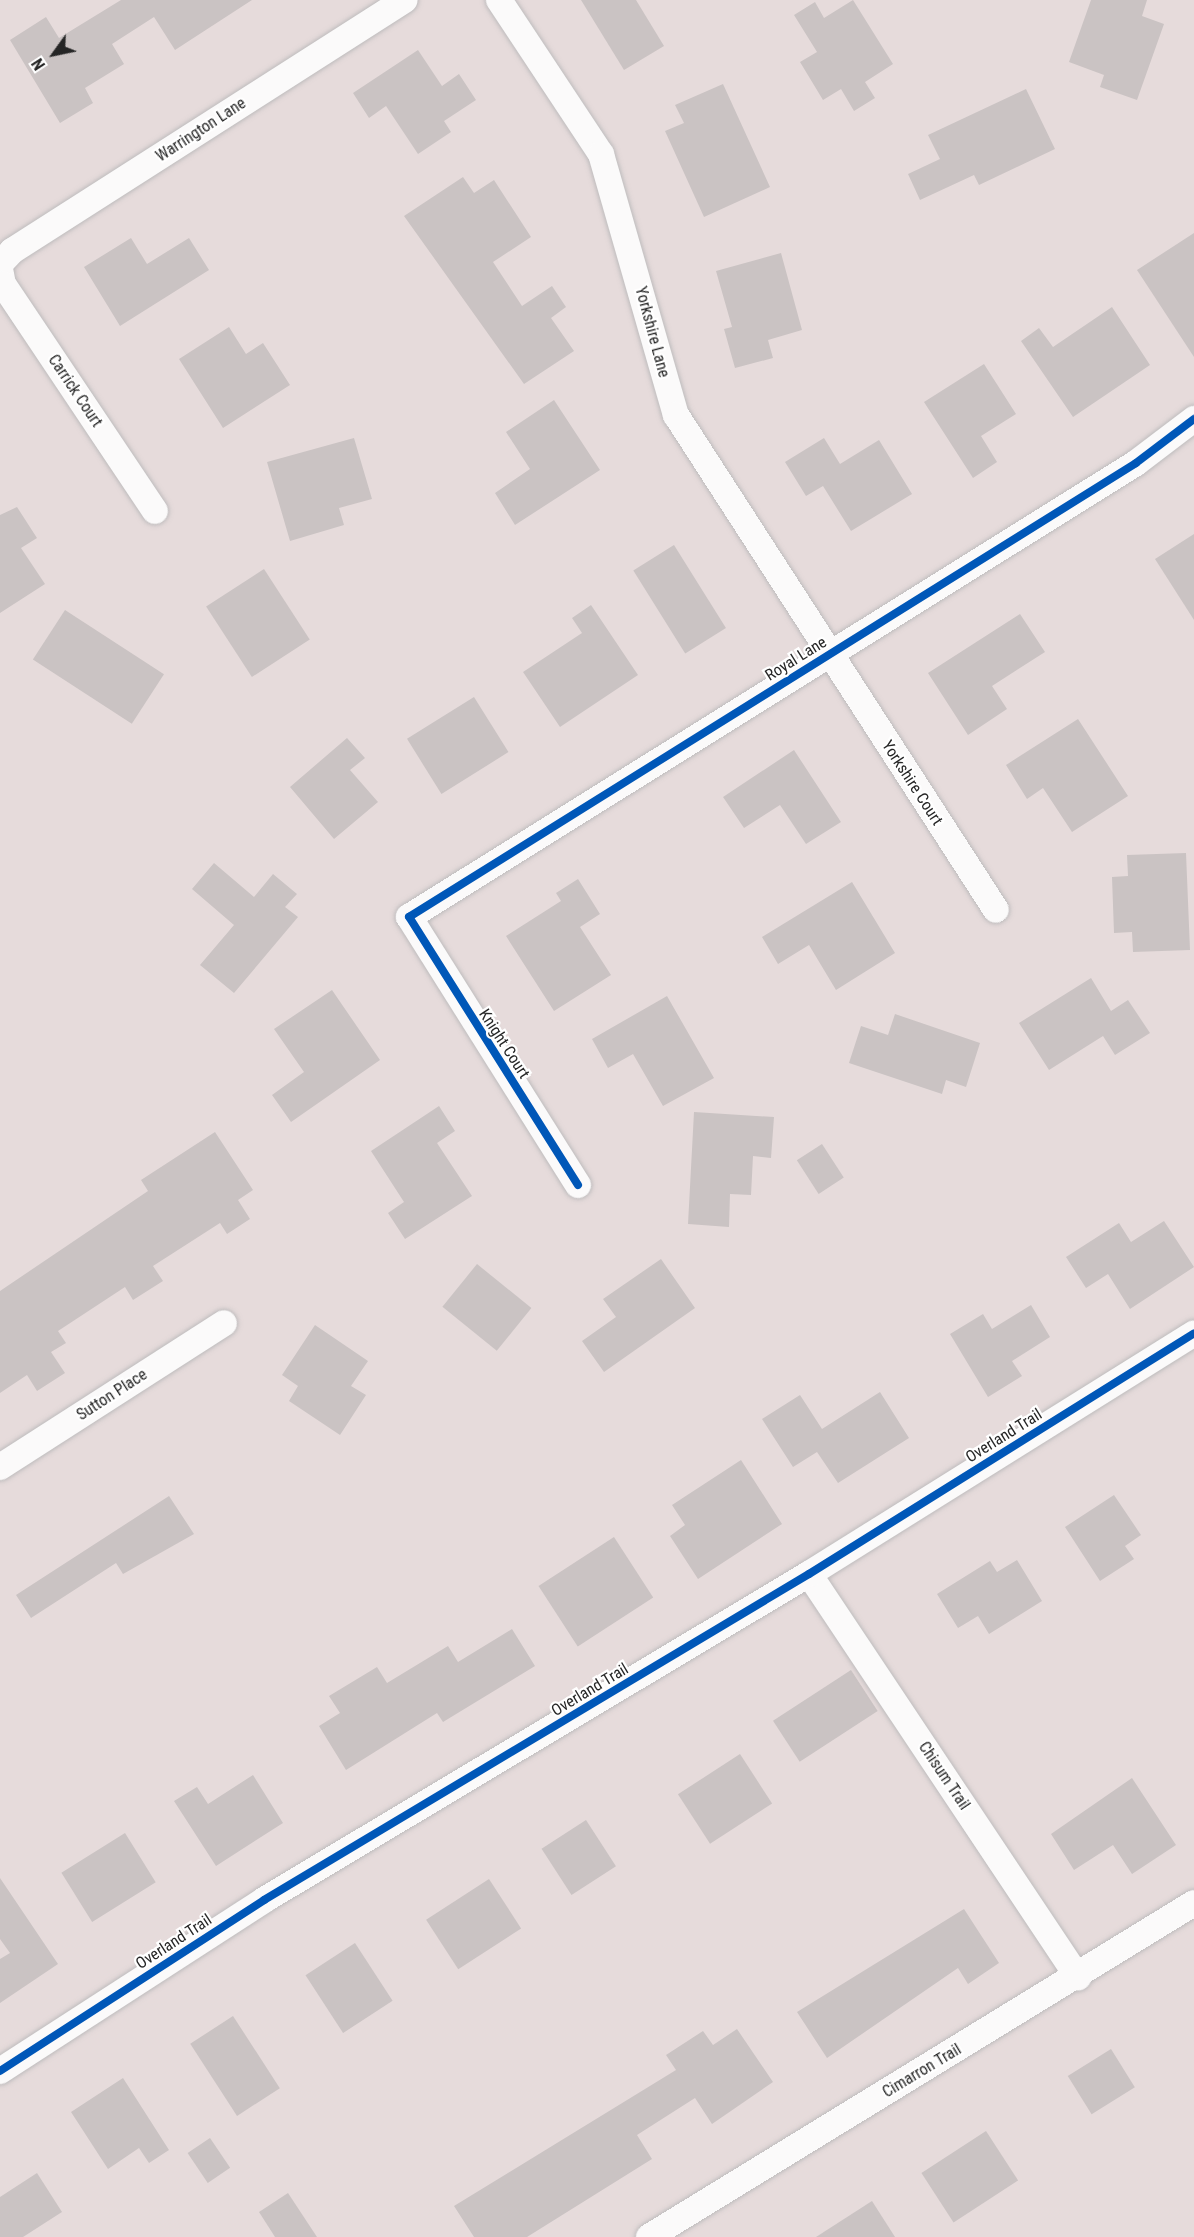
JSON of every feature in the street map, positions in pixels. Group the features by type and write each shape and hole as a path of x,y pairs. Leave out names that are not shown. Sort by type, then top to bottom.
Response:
{"street":[{"name":"Warrington Lane","path":"0,266 12,251 405,0"},
{"name":"Yorkshire Lane","path":"499,0 601,153 676,415 827,655"},
{"name":"Carrick Court","path":"0,266 3,284 155,511"},
{"name":"Royal Lane","path":"409,917 1136,463 1194,419"},
{"name":"Yorkshire Court","path":"827,655 996,910"},
{"name":"Knight Court","path":"409,917 578,1185"},
{"name":"Sutton Place","path":"0,1467 224,1323"},
{"name":"Overland Trail","path":"0,2071 264,1900 809,1574 1194,1333"},
{"name":"Chisum Trail","path":"809,1574 1078,1977"},
{"name":"Cimarron Trail","path":"649,2237 1078,1977 1194,1903"}],"building":[{"path":"121,0 252,0 175,50 154,17 112,44 124,64 85,88 93,103 60,123 10,40 46,17 59,38"},
{"path":"581,0 636,0 664,46 624,70"},
{"path":"853,0 893,64 865,82 875,98 854,111 841,89 823,100 800,62 817,52 794,15 815,2 824,18"},
{"path":"1091,0 1147,0 1142,16 1164,24 1137,100 1100,87 1104,75 1069,62"},
{"path":"418,50 442,86 459,74 476,100 444,121 451,132 418,154 386,106 369,118 353,93"},
{"path":"723,84 770,187 704,217 665,131 684,123 675,105"},
{"path":"1026,89 1055,149 979,185 974,175 920,200 908,174 940,159 928,135"},
{"path":"463,177 474,193 494,180 531,237 493,262 522,306 552,286 566,307 551,318 574,351 524,384 404,216"},
{"path":"1194,233 1194,357 1137,270"},
{"path":"131,238 147,264 189,238 209,270 120,326 84,267"},
{"path":"781,253 802,330 768,340 773,358 735,368 724,329 732,327 716,271"},
{"path":"1112,307 1150,365 1073,417 1021,341 1039,328 1053,347"},
{"path":"229,327 246,354 263,343 290,385 223,428 179,359"},
{"path":"984,364 1016,414 981,436 997,462 973,478 924,402"},
{"path":"554,400 600,470 515,525 495,493 530,469 506,432"},
{"path":"354,438 372,499 339,508 344,525 290,541 267,462"},
{"path":"824,438 840,464 879,440 912,494 851,531 823,486 806,496 785,462"},
{"path":"17,507 37,538 21,548 45,584 0,613 0,515"},
{"path":"1194,534 1194,620 1155,559"},
{"path":"674,545 726,628 685,654 633,570"},
{"path":"264,569 310,639 252,677 206,607"},
{"path":"591,605 638,675 560,727 523,672 582,633 572,618"},
{"path":"65,610 164,674 132,724 33,659"},
{"path":"1020,614 1045,652 992,686 1007,709 968,735 928,673"},
{"path":"474,697 508,752 441,794 407,739"},
{"path":"1078,719 1128,796 1072,832 1043,788 1027,799 1006,765"},
{"path":"347,738 365,758 350,770 378,802 334,839 290,787"},
{"path":"794,750 841,822 806,844 780,805 744,828 723,797"},
{"path":"1186,853 1190,950 1133,952 1132,932 1114,933 1112,877 1128,876 1127,855"},
{"path":"214,863 254,897 273,874 297,894 285,907 298,917 234,993 200,965 234,925 192,889"},
{"path":"578,879 600,914 580,927 611,975 554,1011 506,936 561,901 556,893"},
{"path":"852,882 895,953 836,990 809,945 778,964 762,937"},
{"path":"1091,978 1111,1011 1128,1000 1150,1033 1115,1055 1103,1036 1049,1070 1019,1023"},
{"path":"332,990 380,1060 291,1122 272,1095 304,1072 274,1029"},
{"path":"667,996 714,1078 663,1106 633,1054 608,1068 592,1039"},
{"path":"895,1014 980,1043 966,1087 946,1080 942,1094 849,1063 861,1026 888,1035"},
{"path":"439,1106 455,1131 437,1143 472,1196 405,1239 388,1213 404,1202 371,1151"},
{"path":"694,1112 774,1117 771,1158 753,1156 751,1195 730,1194 729,1227 688,1224"},
{"path":"215,1132 253,1190 238,1200 250,1219 227,1234 220,1223 153,1266 163,1281 133,1300 125,1287 58,1331 66,1343 51,1352 65,1373 37,1391 27,1375 0,1393 0,1291 148,1191 141,1180"},
{"path":"822,1144 844,1178 819,1194 797,1160"},
{"path":"1164,1221 1194,1267 1130,1309 1108,1274 1086,1288 1066,1257 1119,1223 1131,1242"},
{"path":"661,1259 695,1308 604,1372 582,1341 616,1317 603,1299"},
{"path":"477,1264 531,1308 497,1351 442,1307"},
{"path":"1031,1305 1050,1337 1012,1361 1022,1376 988,1397 950,1334 983,1314 992,1329"},
{"path":"315,1325 368,1361 351,1386 366,1395 340,1435 289,1401 298,1386 282,1375"},
{"path":"880,1392 909,1438 838,1483 817,1452 793,1467 762,1419 800,1395 822,1429"},
{"path":"741,1460 782,1524 698,1579 670,1536 685,1525 672,1505"},
{"path":"1114,1495 1141,1535 1125,1546 1134,1559 1100,1581 1065,1527"},
{"path":"169,1496 194,1534 123,1574 116,1563 31,1618 16,1595"},
{"path":"614,1537 653,1597 578,1646 539,1586"},
{"path":"1017,1560 1042,1601 989,1634 978,1616 958,1628 937,1594 990,1561 997,1572"},
{"path":"512,1629 535,1666 443,1722 437,1713 346,1770 319,1726 340,1713 329,1696 377,1667 387,1683 448,1646 458,1662"},
{"path":"851,1670 878,1711 800,1762 773,1721"},
{"path":"740,1754 772,1803 710,1844 678,1794"},
{"path":"253,1775 283,1823 216,1866 174,1801 197,1787 208,1804"},
{"path":"1132,1778 1176,1845 1132,1874 1113,1845 1074,1870 1051,1834"},
{"path":"586,1820 616,1866 572,1895 542,1849"},
{"path":"125,1833 156,1882 92,1922 61,1873"},
{"path":"0,1878 58,1964 0,2003 0,1959 10,1953 0,1939"},
{"path":"489,1879 521,1928 458,1969 426,1920"},
{"path":"964,1909 999,1963 968,1984 958,1968 827,2058 797,2012"},
{"path":"355,1943 393,2001 343,2033 306,1975"},
{"path":"233,2016 280,2088 237,2116 190,2044"},
{"path":"737,2029 773,2082 712,2124 695,2098 637,2135 652,2159 527,2237 474,2237 454,2206 676,2070 666,2055 703,2031 713,2045"},
{"path":"1111,2049 1135,2087 1092,2114 1068,2076"},
{"path":"123,2078 169,2150 149,2163 139,2148 108,2169 71,2112"},
{"path":"986,2131 1018,2180 954,2222 921,2173"},
{"path":"210,2138 230,2168 208,2183 188,2153"},
{"path":"37,2173 62,2212 23,2237 0,2237 0,2197"},
{"path":"288,2193 317,2237 275,2237 259,2212"},
{"path":"872,2201 895,2237 816,2237"}],"cycle path":[{"path":"578,1185 409,917 1136,463 1194,419"},
{"path":"0,2071 264,1900 809,1574 1194,1333"}]}
